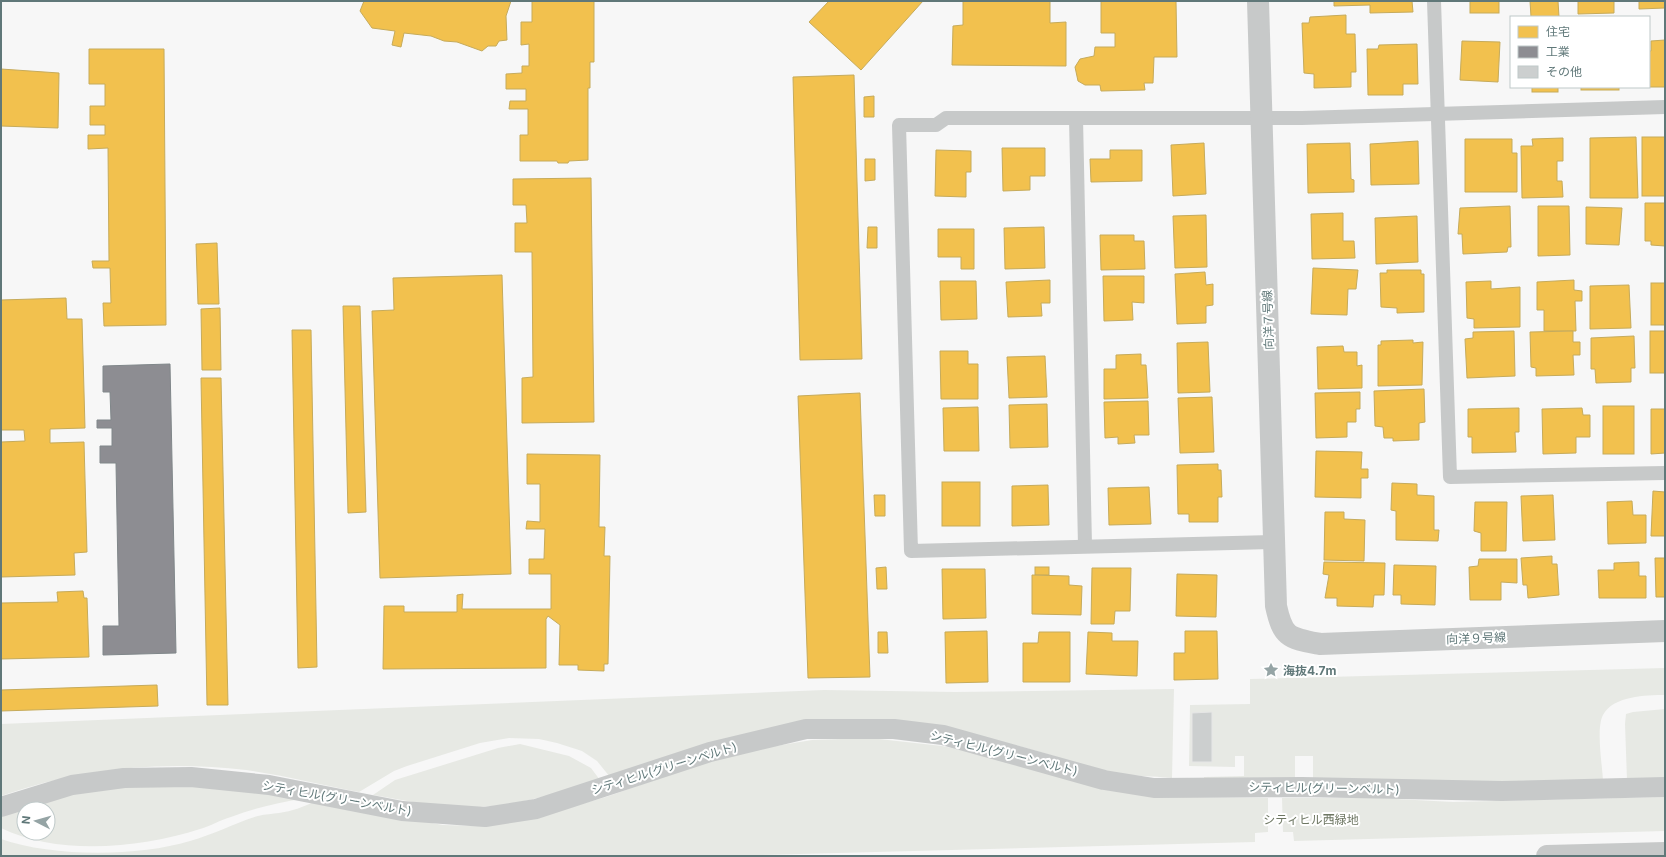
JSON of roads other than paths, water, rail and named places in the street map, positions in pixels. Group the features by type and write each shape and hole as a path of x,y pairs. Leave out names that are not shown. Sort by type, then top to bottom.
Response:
{"street":[{"name":"向洋７号線","path":"1258,1 1263,119 1276,606 1280,625 1288,635"},
{"name":"向洋９号線","path":"1288,635 1299,640 1320,644 1665,631"},
{"name":"シティヒル(グリーンベルト)","path":"1,807 72,785 124,778 191,777 269,785 402,811 485,817 536,809 710,752 806,729 894,729 943,735 1104,780 1154,788 1302,787 1502,791 1665,787"},
{"path":"1547,856 1665,853"}],"lane":[{"path":"1434,1 1439,113 1450,477 1665,474"},
{"path":"1274,542 911,551 899,125 936,125 946,118 1263,119 1665,107"},
{"path":"1076,118 1085,546"}],"place":[{"name":"海抜4.7m","path":"1271,670"}],"park label":[{"name":"シティヒル西緑地","path":"1311,819"}]}
